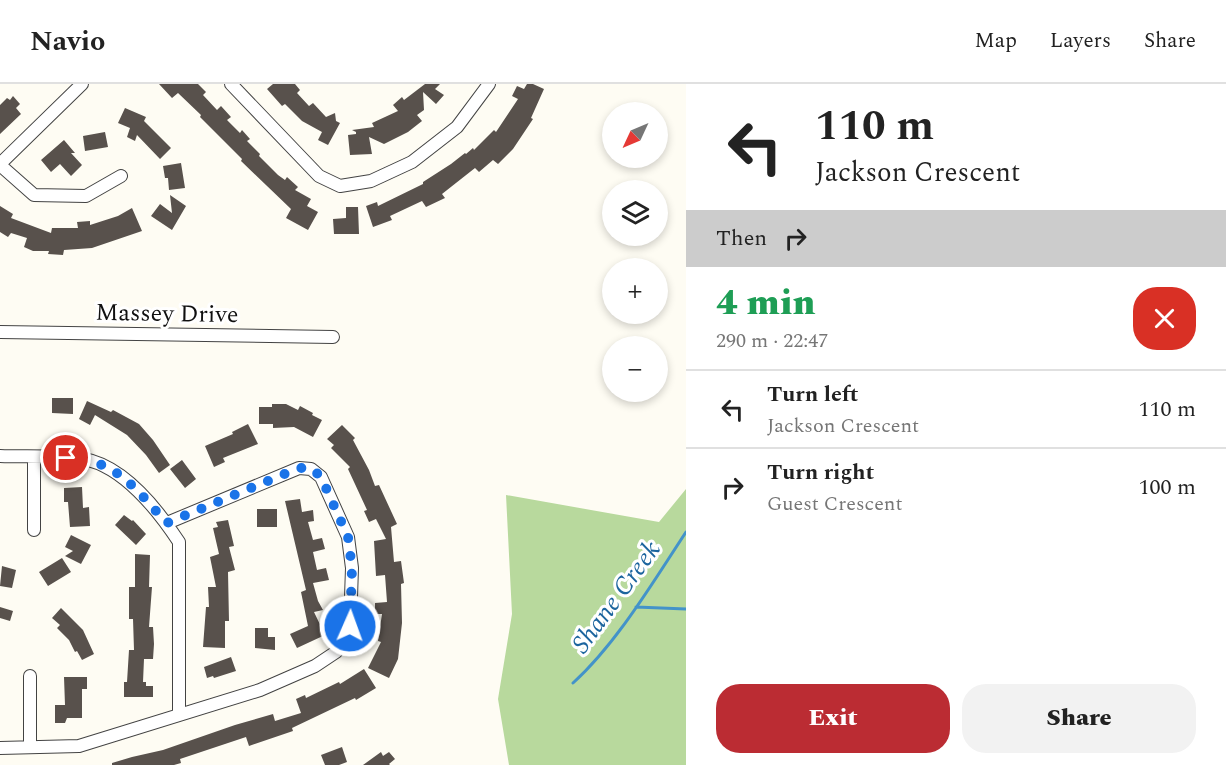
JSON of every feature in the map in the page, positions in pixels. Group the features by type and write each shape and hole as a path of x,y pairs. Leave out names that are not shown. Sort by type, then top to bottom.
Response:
{"street":[{"path":"82,84 0,164 34,195 86,196 121,176"},
{"path":"231,84 319,176 340,186 371,182 412,162 457,127 489,84"},
{"name":"Massey Drive","path":"0,332 333,337"},
{"path":"0,456 83,459 104,465 123,477 167,523 179,542 179,715"},
{"path":"34,457 34,531"},
{"path":"0,748 79,746 260,690 315,666 336,652 347,639 350,626 352,568 348,537 321,477 311,468 299,468 167,523"},
{"path":"30,676 30,747"}],"green space":[{"path":"686,489 686,765 509,765 498,699 512,614 506,495 659,522"}],"building":[{"path":"159,84 198,84 206,92 203,95 217,110 221,106 231,117 227,120 240,133 242,130 250,139 247,141 260,154 259,156 278,175 285,180 287,177 298,187 295,190 311,199 307,206 318,212 308,230 286,218 291,209 241,161 242,159 200,117 201,115 178,93 172,98"},
{"path":"273,84 295,84 300,90 297,93 309,106 313,103 326,117 335,113 336,121 340,123 328,145 318,140 322,132 302,121 285,104 282,106 267,89"},
{"path":"425,84 440,84 435,89 444,95 436,104 423,92 424,110 417,115 422,121 408,132 384,144 369,137 372,154 350,155 348,135 356,134 352,130 374,127 372,123 398,111 393,105 402,97 404,100"},
{"path":"527,84 544,89 531,118 533,119 513,149 498,164 493,160 479,172 475,168 442,194 445,198 426,207 422,201 390,216 392,220 373,227 366,206 377,202 378,206 423,184 465,153 473,148 474,150 494,130 496,132 518,99 512,96 517,86 524,89"},
{"path":"13,96 20,104 16,108 21,114 0,134 0,105"},
{"path":"125,108 146,117 144,121 171,148 160,159 137,135 135,141 127,137 130,128 118,123"},
{"path":"105,132 108,147 85,151 83,136"},
{"path":"64,140 75,153 71,153 82,165 71,176 60,164 51,172 41,160"},
{"path":"181,163 185,188 169,190 168,178 165,178 163,166"},
{"path":"170,195 186,206 172,230 151,216 160,204 172,213"},
{"path":"0,206 13,214 11,218 51,233 52,228 78,228 77,222 90,221 90,225 118,216 132,208 142,231 92,248 64,250 63,255 48,254 49,251 33,251 24,247 27,238 11,233 8,237 0,232"},
{"path":"346,207 358,207 359,234 334,234 333,219 346,218"},
{"path":"52,398 73,398 73,414 52,413"},
{"path":"87,401 111,412 113,410 139,424 170,465 159,473 127,435 95,415 90,425 79,419"},
{"path":"272,404 286,404 298,410 300,406 322,420 313,437 294,427 273,428 273,424 259,424 259,407 272,407"},
{"path":"248,424 258,444 223,458 225,462 214,467 205,446 233,434 232,432"},
{"path":"342,425 355,438 353,440 375,486 379,485 397,524 391,527 394,562 401,561 404,583 401,584 402,623 398,659 389,678 368,668 381,642 378,641 382,614 375,614 375,603 387,602 385,575 376,576 374,541 386,539 376,519 369,522 364,511 367,510 348,469 350,467 331,448 334,445 327,439"},
{"path":"182,460 196,479 185,488 170,469"},
{"path":"82,487 83,508 89,507 90,526 70,527 68,502 64,502 64,488"},
{"path":"300,499 302,512 313,510 314,521 308,522 313,540 322,538 325,549 313,552 317,570 326,568 329,580 313,583 323,610 314,612 325,635 297,648 290,634 308,626 301,592 306,590 285,501"},
{"path":"257,509 277,509 277,527 257,527"},
{"path":"124,515 133,520 146,534 136,545 115,525"},
{"path":"228,520 234,546 229,547 235,570 228,572 229,621 225,621 225,648 203,647 206,607 209,607 208,587 216,587 210,557 219,554 213,528 218,527 216,522"},
{"path":"71,535 91,545 81,564 65,556 73,551 65,547"},
{"path":"135,554 150,555 149,587 152,587 149,627 153,627 154,644 153,659 144,659 143,682 146,682 146,686 153,686 153,697 124,697 129,650 134,650 133,619 129,619 129,587 135,587"},
{"path":"62,558 71,572 48,586 39,572"},
{"path":"2,566 16,570 12,588 0,586"},
{"path":"0,607 13,611 10,621 0,618"},
{"path":"61,608 83,630 94,654 82,660 69,640 57,628 60,625 52,618"},
{"path":"255,628 268,628 268,637 275,637 275,650 255,648"},
{"path":"231,657 236,671 207,678 204,667"},
{"path":"364,669 376,688 356,700 355,698 292,728 293,731 249,746 246,737 180,759 181,763 174,765 112,765 112,763 163,750 273,714 275,721 301,713 296,699 305,695 306,698 339,682 340,684"},
{"path":"64,677 87,677 87,689 82,689 82,718 67,718 65,723 55,723 55,705 65,705"},
{"path":"342,747 347,762 339,765 325,765 321,755"},
{"path":"381,752 383,756 389,752 395,759 390,765 363,765"}],"waterway":[{"name":"Shane Creek","path":"573,683 605,650 686,532"},
{"path":"636,607 686,609"}],"route":[{"path":"66,458 83,459 104,465 123,477 167,523 299,468 311,468 321,477 348,537 352,568 350,626"}]}
